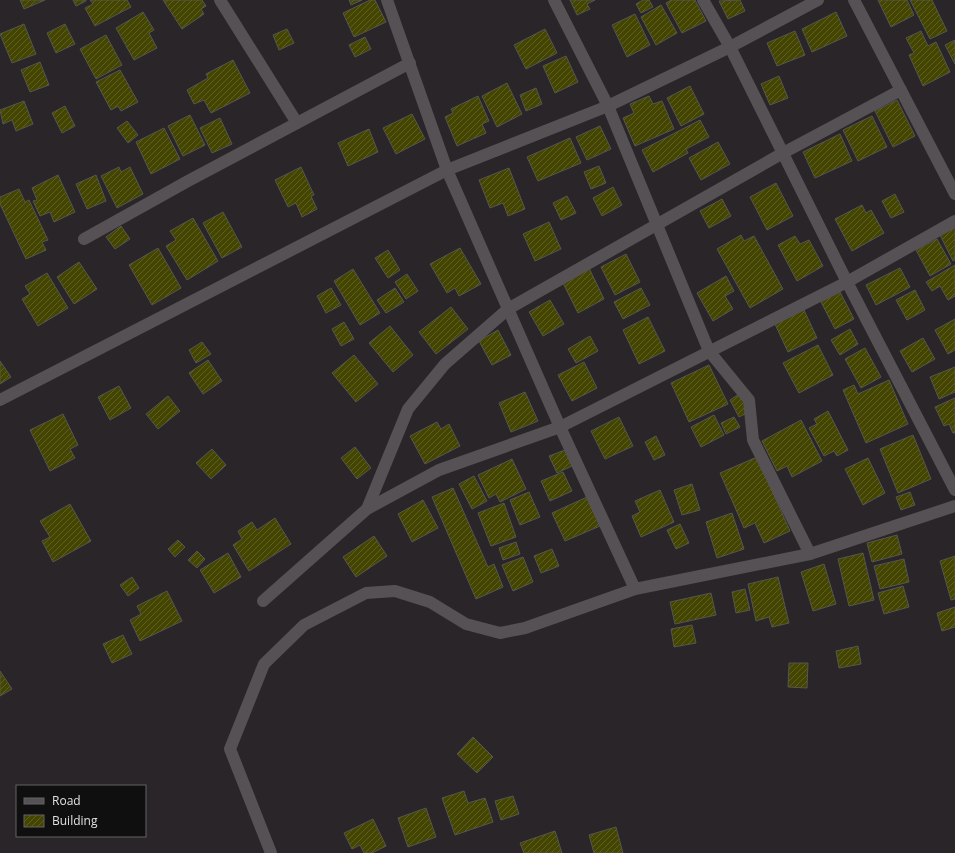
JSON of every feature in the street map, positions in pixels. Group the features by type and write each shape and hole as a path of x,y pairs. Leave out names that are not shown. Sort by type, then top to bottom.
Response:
{"street":[{"path":"220,0 297,123"},
{"path":"387,0 447,170 560,428 635,589"},
{"path":"554,0 608,106 708,351 749,400 753,440 810,554"},
{"path":"703,0 730,47 847,282 955,490"},
{"path":"0,400 447,170 608,106 730,47 818,0"},
{"path":"854,0 955,194"},
{"path":"84,239 410,63"},
{"path":"366,509 408,409 445,364 508,309 783,153 901,90"},
{"path":"263,601 366,509 439,470 560,428 708,351 847,282 955,221"},
{"path":"271,853 230,749 264,664 304,625 366,593 395,591 430,602 466,624 500,633 525,628 635,589 810,554 955,506"}],"building":[{"path":"20,0 45,0 24,9"},
{"path":"73,0 86,0 86,1 76,6"},
{"path":"90,0 127,0 131,7 95,26 85,8 93,4"},
{"path":"163,0 202,0 206,6 201,9 204,14 182,29"},
{"path":"349,0 362,0 351,5"},
{"path":"370,0 375,0 386,22 354,37 343,13"},
{"path":"570,0 595,0 587,4 590,9 577,15"},
{"path":"643,0 649,0 653,7 641,13 636,4"},
{"path":"671,0 695,0 706,21 682,33 666,3"},
{"path":"740,0 745,11 728,19 719,1"},
{"path":"878,0 907,0 914,15 891,27"},
{"path":"910,0 932,0 947,31 930,39"},
{"path":"661,5 677,33 656,45 641,17"},
{"path":"143,12 154,30 149,33 157,48 134,60 116,28"},
{"path":"836,12 847,36 812,52 802,29"},
{"path":"635,14 650,45 627,57 612,25"},
{"path":"24,24 36,54 12,63 0,34"},
{"path":"65,24 75,44 56,53 47,33"},
{"path":"287,29 294,43 279,50 273,35"},
{"path":"545,29 557,53 526,69 514,45"},
{"path":"795,31 805,55 777,66 767,43"},
{"path":"921,31 928,46 936,42 950,72 923,86 909,55 914,53 906,38"},
{"path":"106,35 122,65 96,79 80,49"},
{"path":"365,37 371,49 355,57 349,45"},
{"path":"955,40 955,64 945,45"},
{"path":"566,56 578,82 555,93 543,66"},
{"path":"233,60 250,93 211,113 204,100 194,104 187,90 208,78 206,74"},
{"path":"40,62 49,85 30,92 21,70"},
{"path":"120,70 138,102 121,111 118,106 111,110 96,82"},
{"path":"779,76 788,98 770,105 761,84"},
{"path":"507,83 522,114 497,127 482,96"},
{"path":"690,86 704,114 681,126 667,98"},
{"path":"536,88 542,104 526,111 520,95"},
{"path":"478,96 489,121 482,124 486,133 457,146 445,117 453,113 451,109"},
{"path":"649,96 653,104 662,101 674,129 635,146 623,118 634,113 630,104"},
{"path":"897,100 915,136 893,147 875,111"},
{"path":"24,101 33,124 16,131 12,120 3,124 0,110"},
{"path":"65,106 75,126 62,133 52,113"},
{"path":"412,114 425,139 396,154 383,128"},
{"path":"190,115 205,145 183,156 168,126"},
{"path":"872,116 887,147 858,161 843,130"},
{"path":"220,118 232,144 212,153 200,128"},
{"path":"700,120 709,137 686,149 688,153 653,172 642,150"},
{"path":"127,121 138,135 128,143 117,128"},
{"path":"600,126 611,149 587,160 576,137"},
{"path":"164,128 180,159 151,174 136,142"},
{"path":"369,129 378,152 348,166 338,143"},
{"path":"840,134 852,161 815,178 803,152"},
{"path":"570,138 581,163 538,181 527,157"},
{"path":"718,142 730,164 701,180 689,158"},
{"path":"599,166 606,183 591,189 584,172"},
{"path":"119,167 121,172 130,167 143,194 117,208 101,176"},
{"path":"301,167 314,195 311,196 317,209 302,217 296,203 288,207 275,180"},
{"path":"509,168 525,209 508,216 503,203 490,208 479,180"},
{"path":"58,175 75,212 54,222 50,212 40,216 33,201 37,200 32,188"},
{"path":"96,175 106,201 87,209 76,184"},
{"path":"776,183 793,216 767,230 750,197"},
{"path":"613,187 622,205 602,216 593,198"},
{"path":"19,189 25,202 29,200 48,240 42,242 46,250 26,259 0,204 0,197"},
{"path":"895,194 904,212 891,218 882,201"},
{"path":"567,196 576,213 561,220 553,203"},
{"path":"722,199 731,216 709,228 700,211"},
{"path":"862,205 866,213 871,210 884,233 852,251 835,219"},
{"path":"223,212 242,247 222,258 203,223"},
{"path":"193,218 218,261 187,280 166,246 176,240 170,231"},
{"path":"549,222 561,249 535,261 523,234"},
{"path":"955,225 955,260 953,261 939,233"},
{"path":"121,226 130,239 115,249 106,237"},
{"path":"741,235 744,241 754,236 783,289 750,308 717,249"},
{"path":"795,236 800,244 809,240 823,266 797,281 778,245"},
{"path":"937,239 951,264 930,276 916,250"},
{"path":"158,248 181,288 152,305 129,265"},
{"path":"460,248 481,284 459,296 455,288 447,293 430,264"},
{"path":"388,250 400,270 388,278 375,258"},
{"path":"626,254 640,282 615,295 601,267"},
{"path":"79,262 97,289 74,304 57,277"},
{"path":"955,265 955,296 948,300 940,286 932,291 926,282"},
{"path":"589,268 604,299 578,313 562,281"},
{"path":"900,268 910,287 876,305 866,285"},
{"path":"353,269 380,313 360,325 334,281"},
{"path":"47,273 68,308 38,326 22,299 30,294 25,286"},
{"path":"407,274 418,291 406,299 395,282"},
{"path":"726,276 734,291 725,296 733,309 713,321 697,293"},
{"path":"331,288 341,305 326,313 317,296"},
{"path":"395,288 404,302 386,313 377,300"},
{"path":"641,288 650,305 623,319 614,302"},
{"path":"915,290 925,310 907,320 896,300"},
{"path":"840,292 854,319 835,329 821,302"},
{"path":"550,300 564,324 543,336 529,312"},
{"path":"451,307 468,329 436,354 419,332"},
{"path":"804,310 817,338 788,352 775,324"},
{"path":"648,317 665,351 639,364 623,330"},
{"path":"955,319 955,350 948,354 935,330"},
{"path":"344,322 354,339 341,346 332,329"},
{"path":"390,326 413,355 393,372 369,343"},
{"path":"850,329 858,344 840,355 831,340"},
{"path":"498,330 511,355 492,365 479,341"},
{"path":"590,336 598,351 576,363 568,349"},
{"path":"923,338 935,359 912,372 900,351"},
{"path":"202,342 211,354 196,363 189,350"},
{"path":"818,345 833,375 799,393 783,363"},
{"path":"865,348 881,377 861,388 845,359"},
{"path":"354,355 378,384 356,402 332,373"},
{"path":"208,360 222,381 203,394 189,373"},
{"path":"0,361 11,377 0,384"},
{"path":"584,362 597,388 572,401 558,375"},
{"path":"709,365 728,404 689,422 671,383"},
{"path":"955,367 955,392 939,399 930,377"},
{"path":"889,380 908,424 866,443 843,390 854,385 858,394"},
{"path":"119,386 131,408 110,420 98,397"},
{"path":"525,392 538,421 511,432 499,403"},
{"path":"739,394 749,412 739,417 730,400"},
{"path":"168,396 180,411 158,429 146,414"},
{"path":"955,398 955,433 953,433 949,424 944,426 935,407"},
{"path":"828,411 848,450 837,456 834,451 824,456 809,428 817,424 814,419"},
{"path":"63,414 78,445 70,449 75,458 50,471 30,430"},
{"path":"714,415 724,435 701,447 691,427"},
{"path":"619,417 633,446 605,459 591,431"},
{"path":"734,417 740,427 726,434 721,423"},
{"path":"801,420 822,461 792,477 787,466 777,471 762,441"},
{"path":"437,422 441,429 449,424 460,446 425,464 410,436"},
{"path":"913,435 931,479 898,493 880,449"},
{"path":"656,436 665,455 654,460 645,442"},
{"path":"355,447 371,468 357,479 341,458"},
{"path":"212,449 226,465 211,479 196,463"},
{"path":"565,450 572,466 557,473 549,456"},
{"path":"757,457 790,531 764,543 755,523 744,528 720,473"},
{"path":"868,458 885,493 863,505 845,469"},
{"path":"512,459 526,489 500,502 496,494 489,498 478,475"},
{"path":"563,472 572,491 550,501 541,481"},
{"path":"474,476 487,501 472,509 459,484"},
{"path":"692,484 700,510 682,515 674,490"},
{"path":"453,488 488,567 494,564 503,587 476,599 432,497"},
{"path":"660,490 674,522 641,537 632,516 640,512 635,501"},
{"path":"529,492 540,517 520,525 510,500"},
{"path":"910,492 915,505 901,510 896,497"},
{"path":"587,497 600,526 565,541 552,513"},
{"path":"423,500 438,528 412,542 398,514"},
{"path":"504,503 516,537 491,546 478,513"},
{"path":"70,504 91,541 53,562 42,541 50,537 40,521"},
{"path":"732,513 744,549 717,558 706,522"},
{"path":"275,518 291,544 249,571 233,545 242,539 238,531 252,522 257,530"},
{"path":"680,524 689,543 676,549 667,530"},
{"path":"897,535 902,554 872,562 867,543"},
{"path":"374,536 387,556 356,577 343,557"},
{"path":"178,540 185,547 175,557 168,549"},
{"path":"516,542 520,554 503,560 499,548"},
{"path":"552,549 559,566 541,573 534,556"},
{"path":"197,551 205,559 197,568 188,560"},
{"path":"228,553 241,577 214,593 200,570"},
{"path":"863,553 874,600 849,606 838,559"},
{"path":"955,556 955,599 951,600 940,561"},
{"path":"523,557 533,582 513,591 502,565"},
{"path":"904,559 909,582 880,589 874,566"},
{"path":"824,564 836,604 813,611 801,572"},
{"path":"132,577 139,588 128,596 120,585"},
{"path":"778,577 789,623 772,627 769,617 756,621 748,584"},
{"path":"903,586 909,607 884,614 878,593"},
{"path":"745,589 750,610 736,613 732,592"},
{"path":"167,591 182,621 140,641 130,620 141,614 137,606"},
{"path":"711,593 716,615 675,624 670,602"},
{"path":"955,607 955,627 942,631 937,613"},
{"path":"692,625 696,643 674,647 671,629"},
{"path":"123,635 132,654 112,663 103,644"},
{"path":"858,646 861,664 839,668 836,651"},
{"path":"789,663 808,663 807,688 788,687"},
{"path":"0,671 12,689 0,696"},
{"path":"473,737 493,757 477,773 457,754"},
{"path":"464,791 468,803 485,798 493,822 455,835 442,798"},
{"path":"513,796 519,814 501,820 495,801"},
{"path":"426,808 436,837 408,847 398,818"},
{"path":"373,819 386,846 372,853 364,853 360,845 352,849 344,833"},
{"path":"616,827 623,853 594,853 589,835"},
{"path":"555,831 562,853 524,853 520,843"}]}
